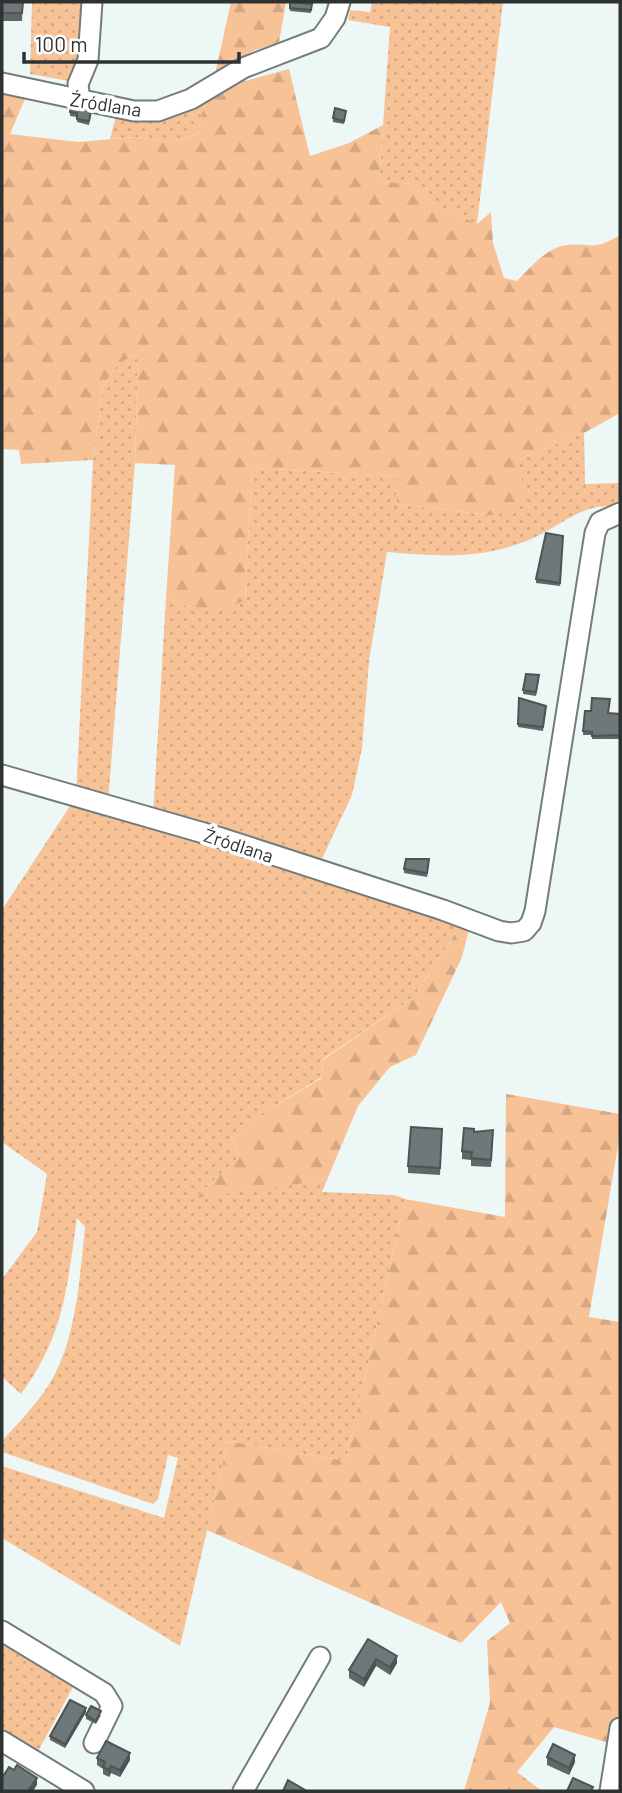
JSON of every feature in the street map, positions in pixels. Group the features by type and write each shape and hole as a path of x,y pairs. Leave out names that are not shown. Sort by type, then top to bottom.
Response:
{"street":[{"path":"80,101 78,84 88,60 92,2"},
{"name":"Źródlana","path":"2,83 134,111 173,107 243,68 321,38 335,18 340,2"},
{"name":"Źródlana","path":"2,775 220,838 511,933 524,931 531,923 594,533 600,522 620,513"},
{"path":"2,1632 104,1693 112,1706 94,1743"},
{"path":"243,1791 320,1657"},
{"path":"610,1791 620,1728"},
{"path":"2,1741 84,1791"}],"green space":[{"path":"32,2 88,2 75,82 30,74"},
{"path":"231,2 286,2 279,43 255,50 215,74"},
{"path":"372,2 503,2 477,224 429,201 411,184 379,181 390,27 348,20 350,10 370,12"},
{"path":"289,69 310,156 349,143 383,125 379,181 411,184 429,201 477,224 491,212 493,243 504,278 517,281 539,259 560,247 576,244 598,245 620,235 620,413 584,433 519,459 525,503 496,516 397,504 395,476 252,468 245,600 214,610 197,609 166,598 175,465 135,463 138,354 118,363 103,387 93,460 21,464 19,450 2,449 2,91 27,94 10,134 78,142 137,137 168,142 198,134 205,99 227,86"},
{"path":"205,99 198,134 168,142 137,137 110,139 117,112"},
{"path":"138,354 135,463 108,802 76,795 93,460 103,387 118,363"},
{"path":"584,433 585,484 620,483 620,506 583,511 531,539 495,550 460,555 387,552 369,661 362,748 352,795 319,865 153,816 166,598 190,607 245,600 252,468 396,476 397,504 496,516 519,459"},
{"path":"72,803 462,923 414,997 323,1059 322,1077 258,1116 251,1129 231,1138 239,1157 196,1197 327,1180 322,1192 394,1195 405,1199 346,1461 228,1441 180,1646 2,1538 2,1466 164,1518 178,1458 168,1455 158,1499 153,1504 2,1452 2,1441 44,1392 62,1357 73,1321 85,1227 77,1218 66,1289 55,1331 35,1373 21,1394 2,1377 2,1279 37,1232 47,1174 2,1142 2,910"},
{"path":"462,923 470,926 462,957 416,1055 390,1067 358,1106 327,1180 195,1198 239,1157 231,1138 251,1129 258,1116 322,1078 323,1060 414,997"},
{"path":"506,1094 620,1114 620,1134 589,1317 620,1322 620,1746 554,1727 517,1772 542,1791 464,1791 490,1703 487,1641 510,1623 501,1602 461,1643 207,1530 228,1441 346,1461 405,1199 505,1217"},
{"path":"5,1641 74,1685 36,1755 2,1734 2,1646"}],"building":[{"path":"2,2 23,2 22,13 2,13"},
{"path":"290,2 312,4 311,10 290,8"},
{"path":"72,102 92,106 89,121 77,119 77,113 70,112"},
{"path":"335,108 346,111 344,121 333,118"},
{"path":"546,533 563,536 560,583 536,579"},
{"path":"526,674 539,675 536,692 523,690"},
{"path":"519,698 546,706 543,727 518,724"},
{"path":"592,698 610,699 608,713 620,714 620,735 592,736 592,732 583,731 585,711 591,711"},
{"path":"406,859 429,859 427,873 404,869"},
{"path":"411,1127 442,1129 440,1168 408,1166"},
{"path":"464,1128 474,1129 474,1132 493,1130 491,1160 471,1158 472,1152 462,1151"},
{"path":"368,1639 397,1656 390,1667 376,1659 364,1679 349,1670"},
{"path":"70,1700 86,1708 65,1744 50,1736"},
{"path":"91,1706 101,1711 96,1721 86,1715"},
{"path":"106,1741 130,1753 120,1770 111,1766 109,1770 103,1767 105,1762 97,1758"},
{"path":"553,1744 575,1755 569,1768 547,1757"},
{"path":"17,1765 37,1778 28,1791 2,1791 2,1778 9,1767 14,1770"},
{"path":"573,1778 593,1787 591,1791 567,1791"},
{"path":"288,1780 305,1790 283,1791"}]}
